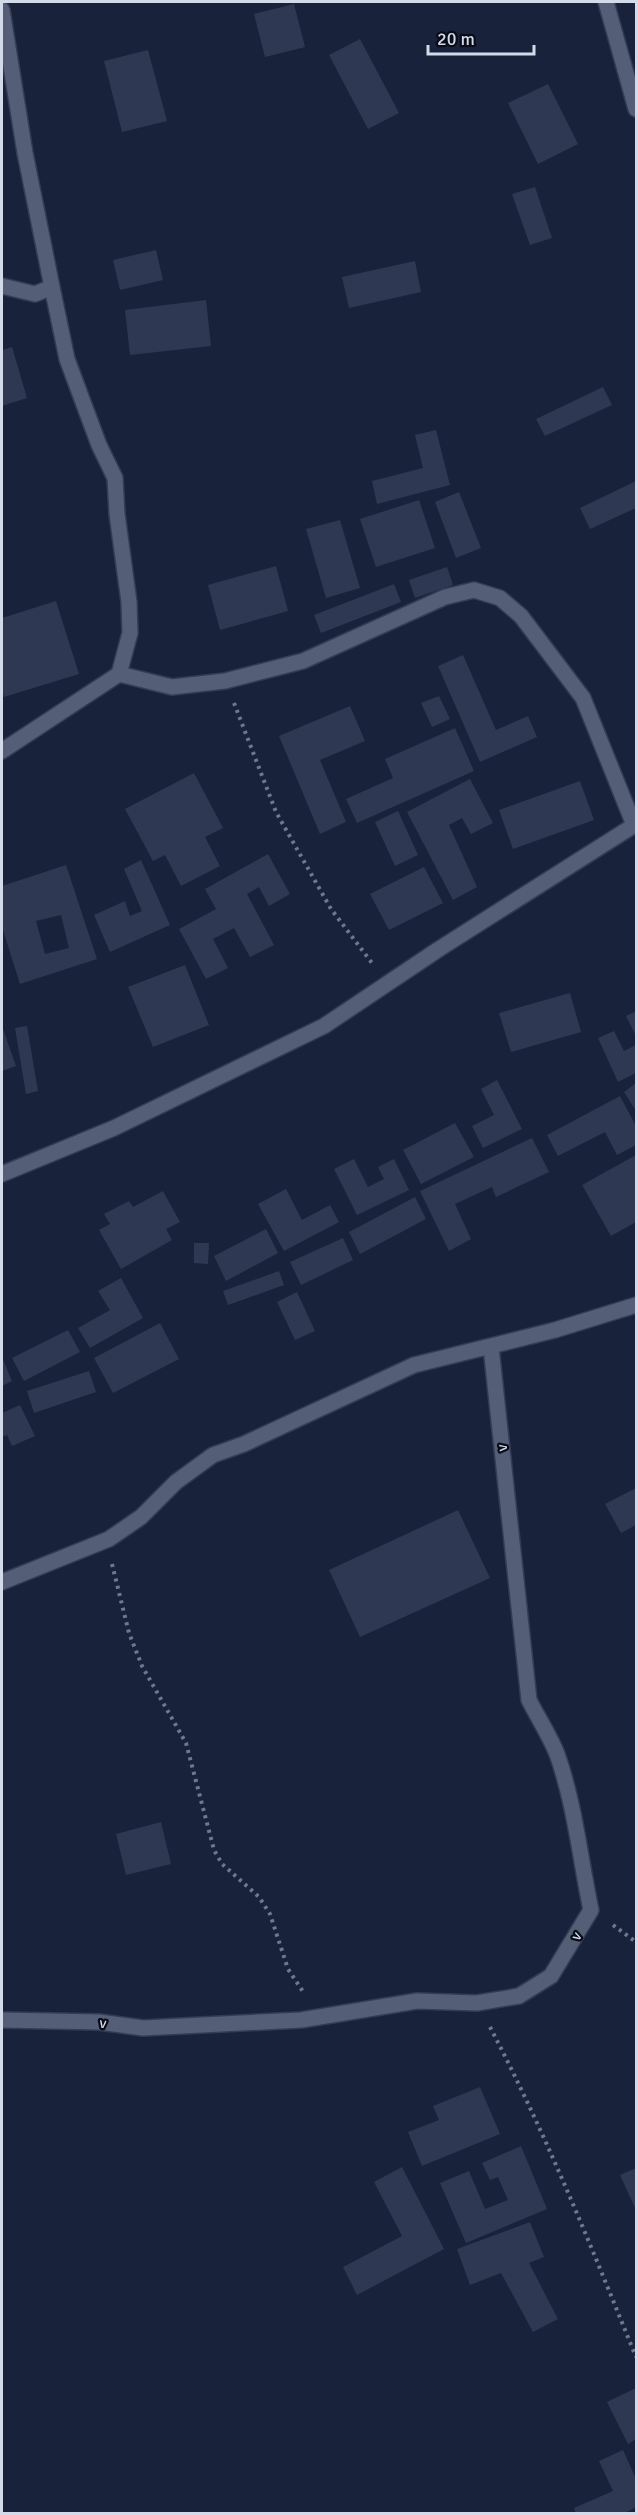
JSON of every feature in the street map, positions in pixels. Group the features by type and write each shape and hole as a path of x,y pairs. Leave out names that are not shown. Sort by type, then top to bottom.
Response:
{"street":[{"path":"606,2 636,109"},
{"path":"2,10 25,153 67,359 99,444 115,478 117,514 129,602 130,633 119,674 2,751"},
{"path":"2,286 35,294 52,287"},
{"path":"2,1174 114,1128 324,1026 389,985 439,949 635,825 582,698 521,616 500,598 474,590 445,597 303,661 225,681 172,687 119,674"},
{"path":"2,1582 109,1539 141,1517 176,1482 213,1455 244,1444 414,1365 491,1347 636,1305"},
{"name":"v","path":"2,2020 45,2019 99,2022 143,2028 301,2020 417,2001 477,2003 519,1996 551,1976 591,1910 574,1813 556,1752 529,1700 491,1347"}],"path":[{"path":"225,681 276,812 332,909 389,985"},
{"path":"109,1539 113,1575 129,1633 142,1666 186,1743 214,1850 222,1864 259,1897 270,1914 288,1969 320,2016"},
{"path":"477,2003 521,2087 594,2252 636,2357"}],"building":[{"path":"294,4 305,47 265,57 254,14"},
{"path":"360,39 399,113 368,129 329,55"},
{"path":"148,50 167,121 122,132 104,61"},
{"path":"548,84 578,144 538,164 508,103"},
{"path":"535,187 552,238 530,245 512,194"},
{"path":"156,250 163,280 120,290 113,260"},
{"path":"415,261 421,292 349,308 342,277"},
{"path":"206,300 211,346 130,355 125,310"},
{"path":"12,347 27,398 2,406 2,350"},
{"path":"603,387 612,405 545,436 536,419"},
{"path":"436,430 450,485 377,504 372,481 423,468 415,435"},
{"path":"636,481 636,508 590,529 580,508"},
{"path":"459,492 481,548 456,558 435,502"},
{"path":"419,500 435,548 376,567 360,519"},
{"path":"340,520 360,588 326,598 306,529"},
{"path":"276,566 288,611 220,630 208,585"},
{"path":"447,567 453,585 415,598 409,580"},
{"path":"394,584 401,602 321,633 314,615"},
{"path":"56,601 79,674 4,697 2,690 2,618"},
{"path":"463,655 496,730 528,716 537,737 480,762 438,666"},
{"path":"439,696 450,719 432,727 421,703"},
{"path":"350,706 365,741 320,760 346,822 320,834 279,736"},
{"path":"455,728 474,771 357,823 346,799 393,778 385,759"},
{"path":"194,773 223,828 205,837 220,866 181,886 165,855 153,861 125,809"},
{"path":"470,779 493,823 471,834 462,818 449,825 477,887 453,900 407,812"},
{"path":"580,781 594,820 513,849 499,810"},
{"path":"398,811 418,855 395,866 375,822"},
{"path":"268,854 290,894 269,906 259,887 247,894 274,945 250,957 234,928 213,939 228,968 206,979 179,929 216,909 205,889"},
{"path":"141,860 170,925 110,952 94,915 125,901 130,916 142,911 124,869"},
{"path":"66,865 97,959 20,984 2,927 2,886","holes":["61,915 69,948 45,954 36,921"]},
{"path":"424,867 443,903 389,930 370,894"},
{"path":"185,965 209,1025 153,1047 128,987"},
{"path":"570,993 581,1032 511,1052 499,1013"},
{"path":"636,1011 636,1036 626,1016"},
{"path":"2,1026 16,1066 2,1071"},
{"path":"27,1026 38,1091 26,1094 15,1028"},
{"path":"614,1031 624,1051 636,1045 636,1073 618,1082 598,1038"},
{"path":"497,1080 522,1129 483,1148 472,1126 494,1115 481,1089"},
{"path":"636,1083 636,1111 624,1092"},
{"path":"620,1096 636,1126 636,1145 617,1155 605,1132 558,1156 547,1135"},
{"path":"455,1123 474,1157 421,1184 403,1150"},
{"path":"532,1138 549,1172 496,1197 492,1187 455,1204 471,1239 449,1251 420,1191"},
{"path":"636,1155 636,1222 611,1236 582,1185"},
{"path":"354,1159 368,1187 384,1179 378,1167 394,1159 409,1190 357,1215 334,1169"},
{"path":"286,1189 302,1220 330,1205 339,1222 284,1251 258,1204"},
{"path":"163,1191 180,1222 166,1229 172,1240 121,1269 99,1230 110,1224 104,1214 129,1201 133,1207"},
{"path":"415,1197 426,1219 360,1254 349,1232"},
{"path":"266,1229 278,1253 226,1281 214,1256"},
{"path":"343,1238 353,1260 301,1285 290,1262"},
{"path":"194,1243 209,1243 208,1264 194,1263"},
{"path":"279,1271 284,1285 228,1305 223,1291"},
{"path":"121,1278 143,1318 90,1348 78,1328 110,1310 98,1291"},
{"path":"297,1292 315,1331 295,1340 277,1302"},
{"path":"160,1323 179,1359 113,1393 94,1358"},
{"path":"68,1330 80,1352 24,1381 12,1358"},
{"path":"2,1357 12,1381 2,1386"},
{"path":"89,1371 96,1392 34,1413 27,1391"},
{"path":"20,1405 35,1436 12,1446 7,1435 2,1437 2,1413"},
{"path":"636,1488 636,1525 621,1533 605,1504"},
{"path":"458,1510 490,1578 360,1637 329,1570"},
{"path":"161,1822 171,1864 126,1875 116,1834"},
{"path":"480,2087 500,2134 422,2166 408,2132 439,2120 433,2106"},
{"path":"521,2146 547,2209 466,2243 440,2183 469,2171 485,2209 508,2200 498,2177 490,2180 482,2163"},
{"path":"402,2167 444,2249 357,2295 343,2267 402,2236 374,2182"},
{"path":"636,2168 636,2207 635,2208 620,2175"},
{"path":"530,2222 544,2257 529,2263 558,2319 533,2332 501,2273 470,2285 457,2249"},
{"path":"636,2388 636,2439 628,2444 607,2402"},
{"path":"623,2450 636,2479 636,2507 623,2514 576,2514 574,2508 613,2491 599,2461"}]}
